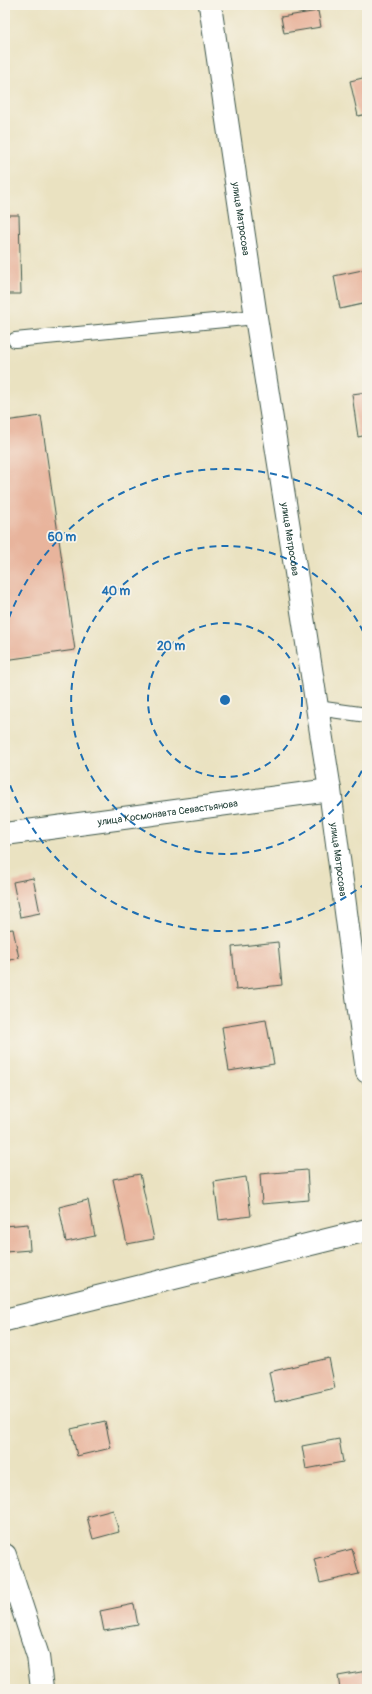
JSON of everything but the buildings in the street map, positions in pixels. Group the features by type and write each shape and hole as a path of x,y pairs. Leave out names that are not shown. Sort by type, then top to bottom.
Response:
{"main road":[{"name":"улица Матросова","path":"210,5 256,317 330,790 367,1072"},
{"name":"улица Космонавта Севастьянова","path":"5,834 330,790"},
{"path":"5,1320 367,1230"},
{"path":"5,1555 38,1656 42,1689"}],"lane":[{"path":"15,340 256,317"},
{"path":"317,708 367,715"}]}
